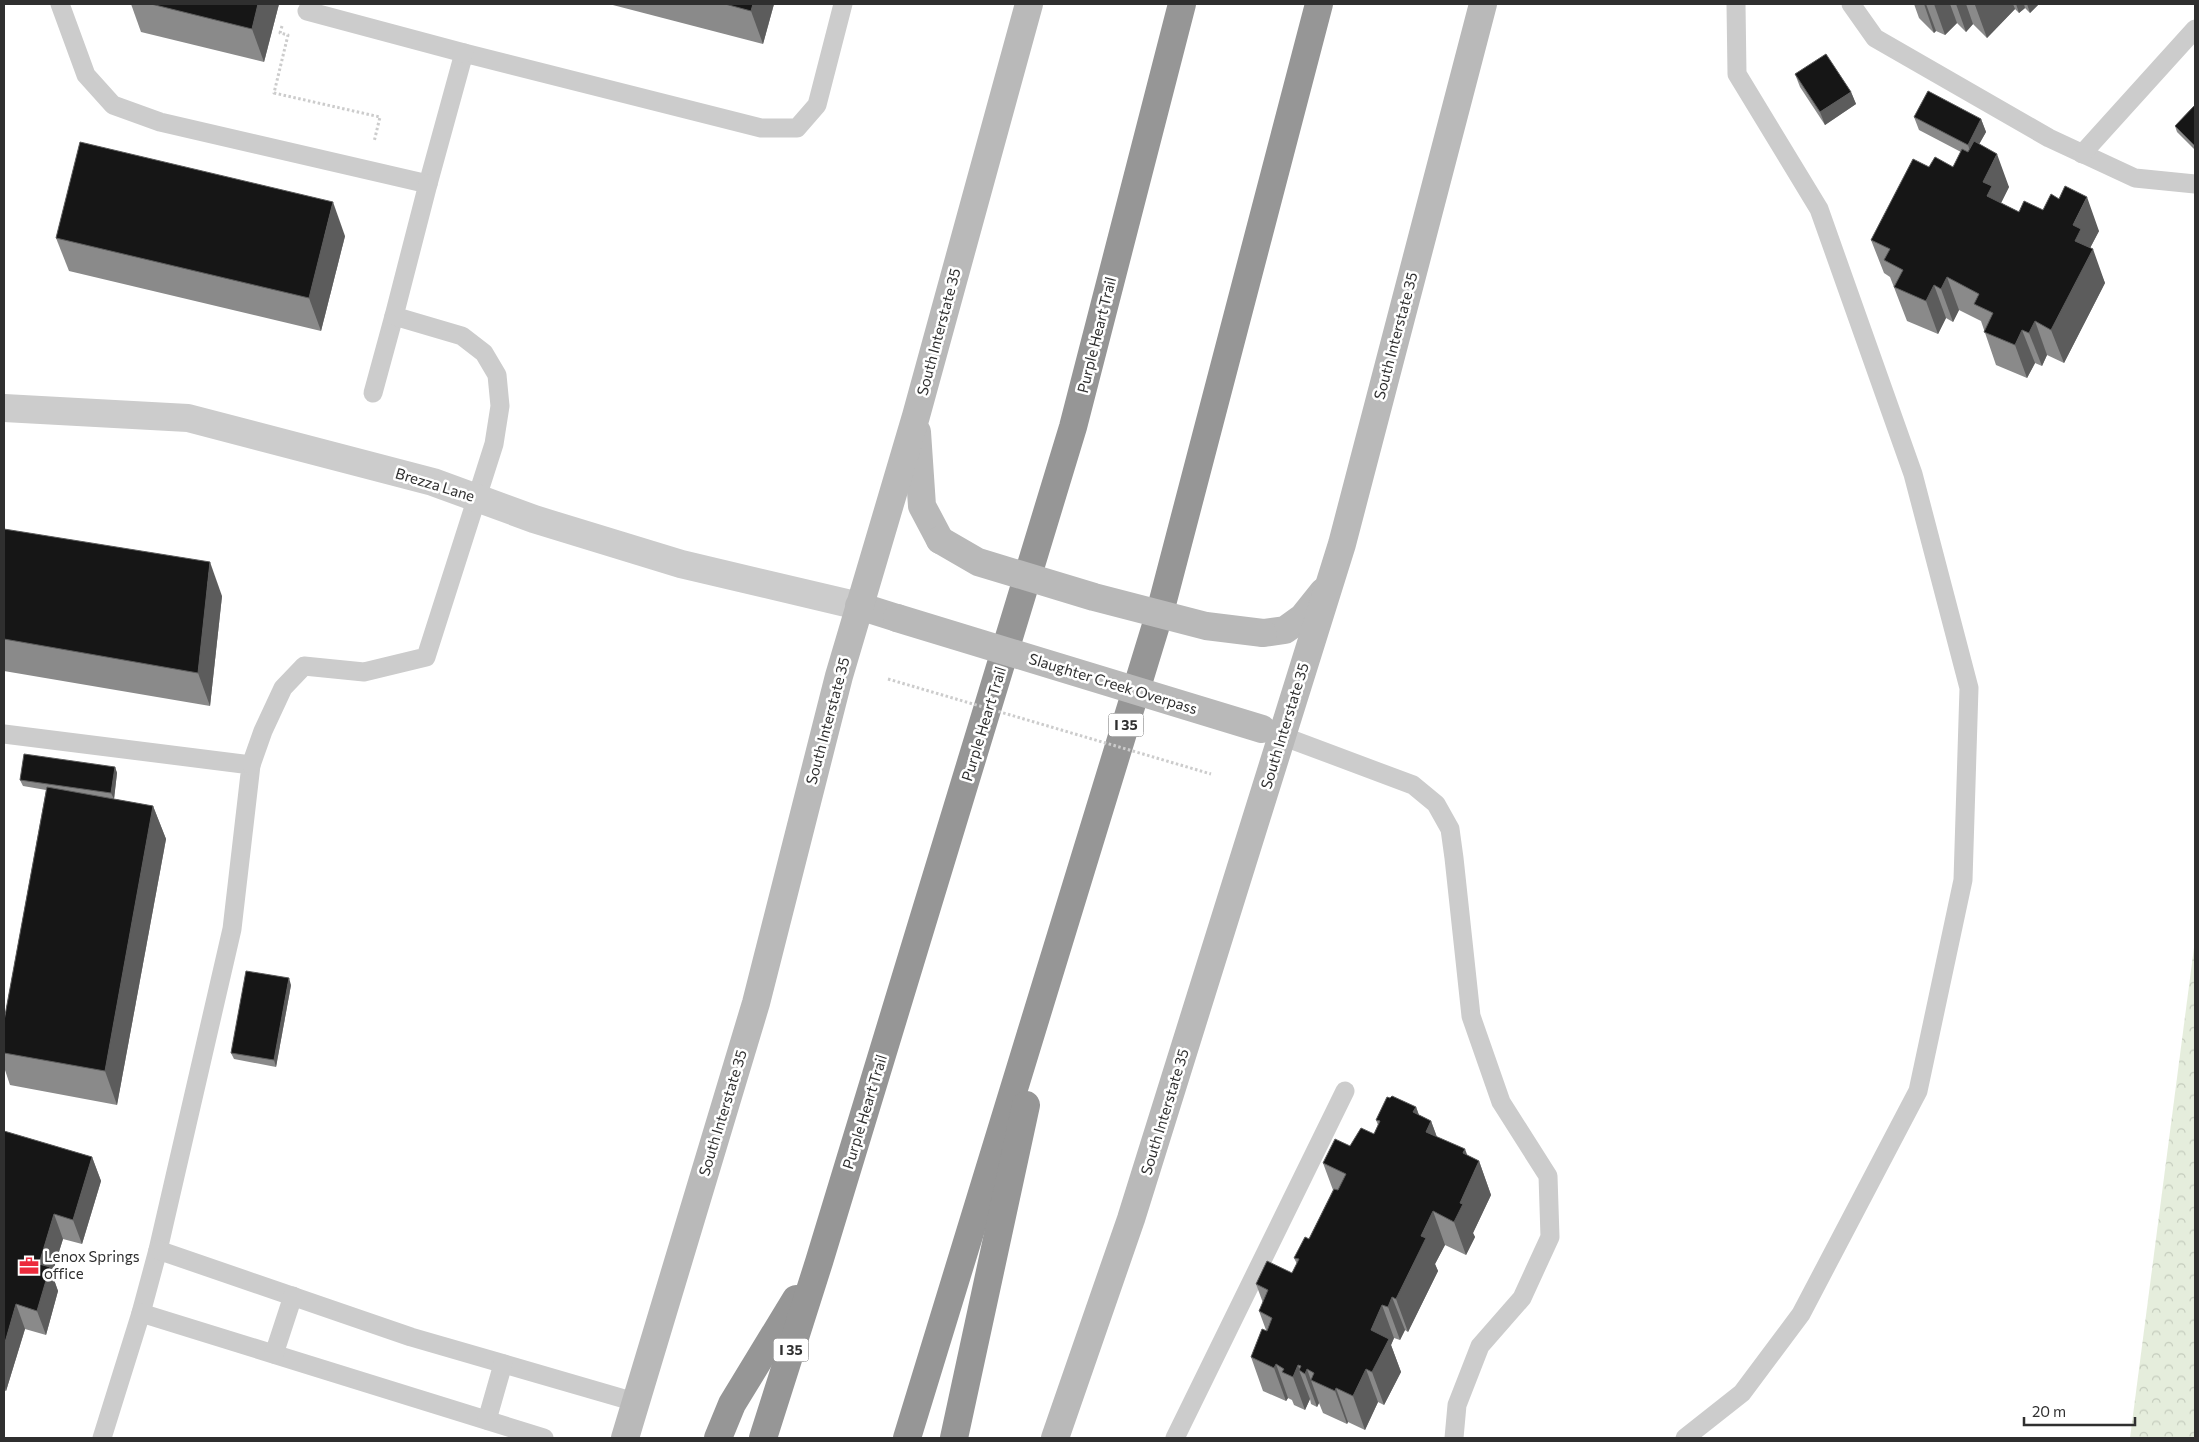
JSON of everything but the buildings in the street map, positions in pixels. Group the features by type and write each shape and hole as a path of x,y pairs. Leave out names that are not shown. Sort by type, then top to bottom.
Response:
{"highway":[{"name":"Purple Heart Trail","path":"763,1438 819,1262 1073,427 1182,4"},
{"name":"I 35","path":"907,1438 1160,612 1319,4"},
{"path":"954,1438 1066,921"},
{"path":"718,1438 732,1404 819,1262"}],"main road":[{"name":"South Interstate 35","path":"624,1438 756,1003 859,606 916,416 1029,4"},
{"name":"South Interstate 35","path":"1055,1438 1131,1219 1272,732 1342,544 1483,4"},
{"path":"916,416 922,506 940,540 978,562 1094,597 1206,626 1263,633 1285,630 1303,617 1322,595 1342,544"},
{"name":"Slaughter Creek Overpass","path":"859,606 1272,732"}],"street":[{"name":"Brezza Lane","path":"4,408 188,418 433,482 534,519 681,564 859,606"}],"lane":[{"path":"60,4 86,75 113,105 160,122 428,184"},
{"path":"307,11 761,128 797,128 817,105 843,4"},
{"path":"1685,1438 1742,1393 1801,1314 1918,1091 1963,880 1964,861 1969,688 1913,474 1819,208 1737,74 1736,4"},
{"path":"1851,4 1876,38 2048,138 2135,178 2195,184"},
{"path":"2082,154 2195,29"},
{"path":"373,394 464,53"},
{"path":"102,1438 142,1312 158,1250 232,928 251,765 262,731 283,688 304,666 364,672 426,657 494,444 500,406 497,375 484,353 462,336 394,316"},
{"path":"1272,732 1413,786 1436,804 1450,829 1471,1016 1501,1102 1548,1176 1550,1237 1522,1298 1480,1346 1457,1405 1454,1438"},
{"path":"4,734 251,765"},
{"path":"1181,1437 1345,1091"},
{"path":"158,1250 411,1337 635,1402"},
{"path":"274,1354 292,1296"},
{"path":"142,1312 544,1438"},
{"path":"487,1420 502,1364"}],"path":[{"path":"284,18 280,33 288,35 274,93 380,117 366,169"},
{"path":"888,680 1211,774"}],"green space":[{"path":"2195,940 2195,1438 2130,1438"}],"place":[{"name":"Lenox Springs office","path":"29,1266"}]}
